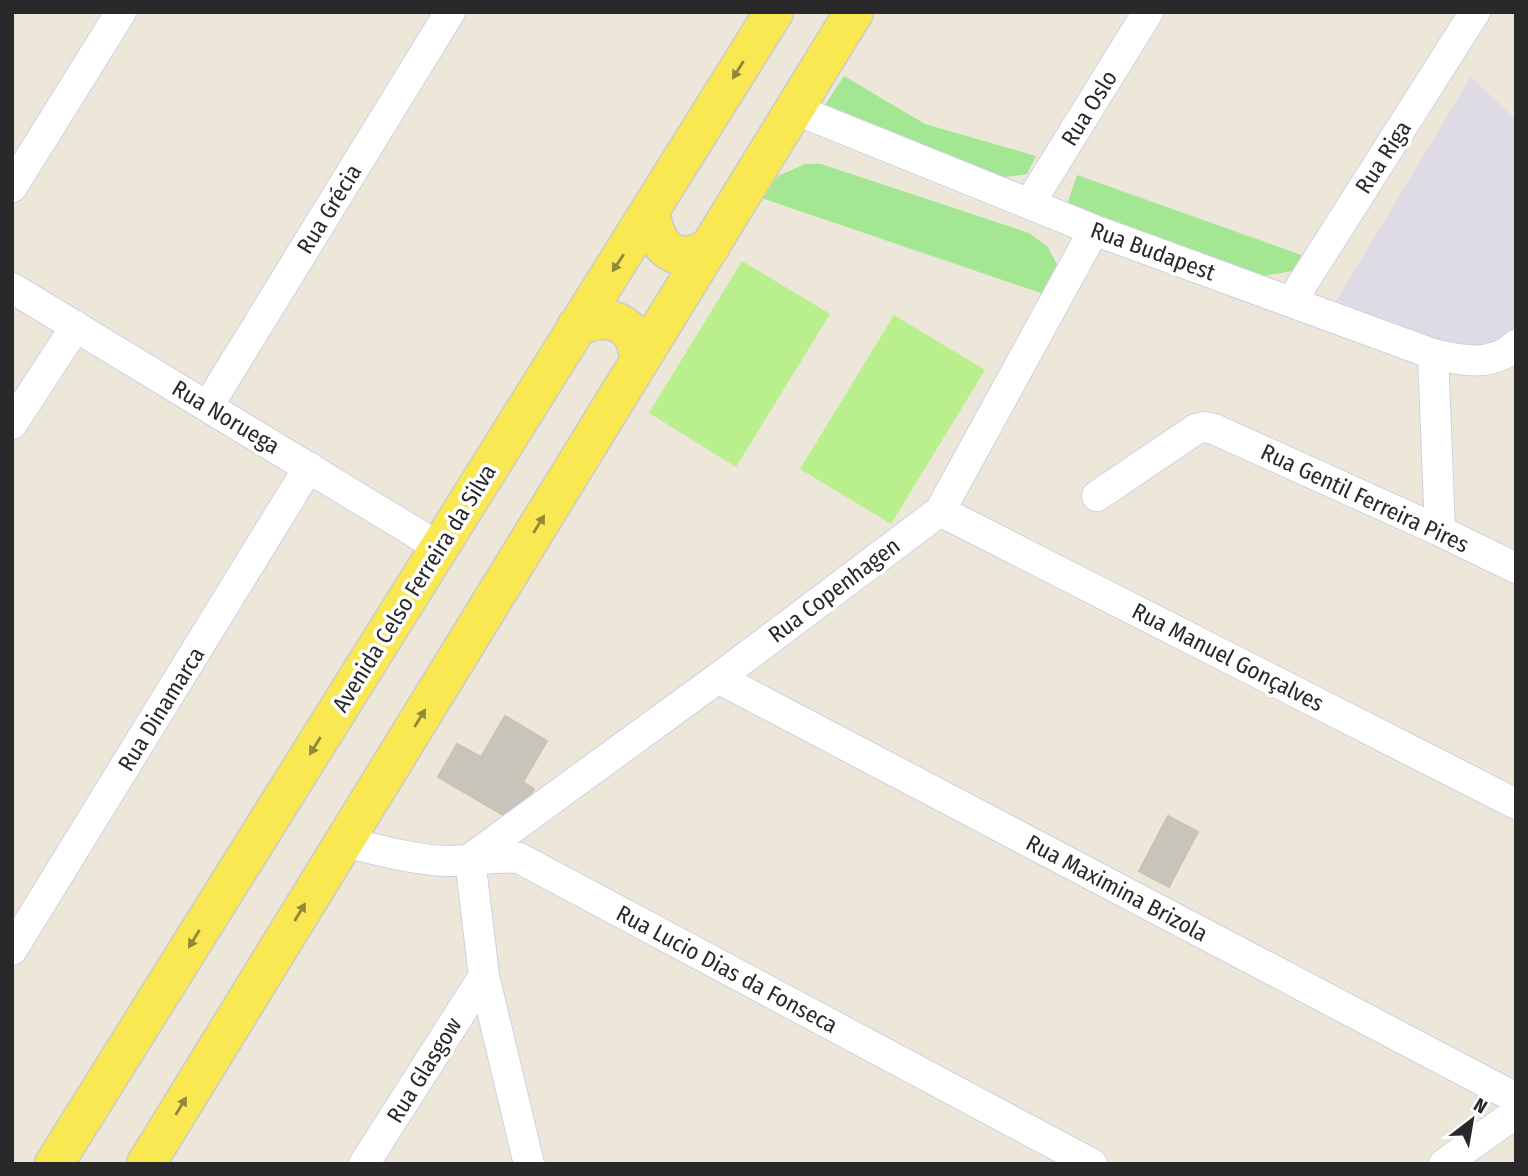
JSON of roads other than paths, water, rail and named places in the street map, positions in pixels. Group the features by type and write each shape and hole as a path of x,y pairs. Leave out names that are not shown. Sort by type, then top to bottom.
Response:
{"main road":[{"name":"Avenida Celso Ferreira da Silva","path":"54,1164 576,327 651,213 774,12"},
{"path":"146,1164 854,12"},
{"path":"651,213 657,241 679,256 698,255 711,246"},
{"path":"576,327 604,319 621,323 634,336 638,345 639,362"}],"street":[{"path":"12,187 121,12"},
{"name":"Rua Grécia","path":"208,406 450,12"},
{"name":"Rua Oslo","path":"1030,203 1148,12"},
{"name":"Rua Riga","path":"1291,302 1475,12"},
{"name":"Rua Budapest","path":"794,109 1094,230 1433,354 1456,360 1490,359 1506,355 1516,345"},
{"name":"Rua Copenhagen","path":"470,859 718,678 940,511 1094,230"},
{"name":"Rua Noruega","path":"12,288 439,547"},
{"path":"12,425 76,326"},
{"path":"1433,354 1440,531"},
{"name":"Rua Gentil Ferreira Pires","path":"1097,496 1196,429 1204,427 1214,429 1440,531 1516,568"},
{"name":"Rua Dinamarca","path":"12,950 309,467"},
{"name":"Rua Manuel Gonçalves","path":"940,511 1516,804"},
{"name":"Rua Maximina Brizola","path":"718,678 1516,1098"},
{"name":"Rua Lucio Dias da Fonseca","path":"343,842 418,859 499,856 519,858 1092,1164"},
{"path":"470,859 484,976 527,1156 552,1164"},
{"name":"Rua Glasgow","path":"364,1164 484,976"},
{"path":"1444,1164 1516,1113"}]}
